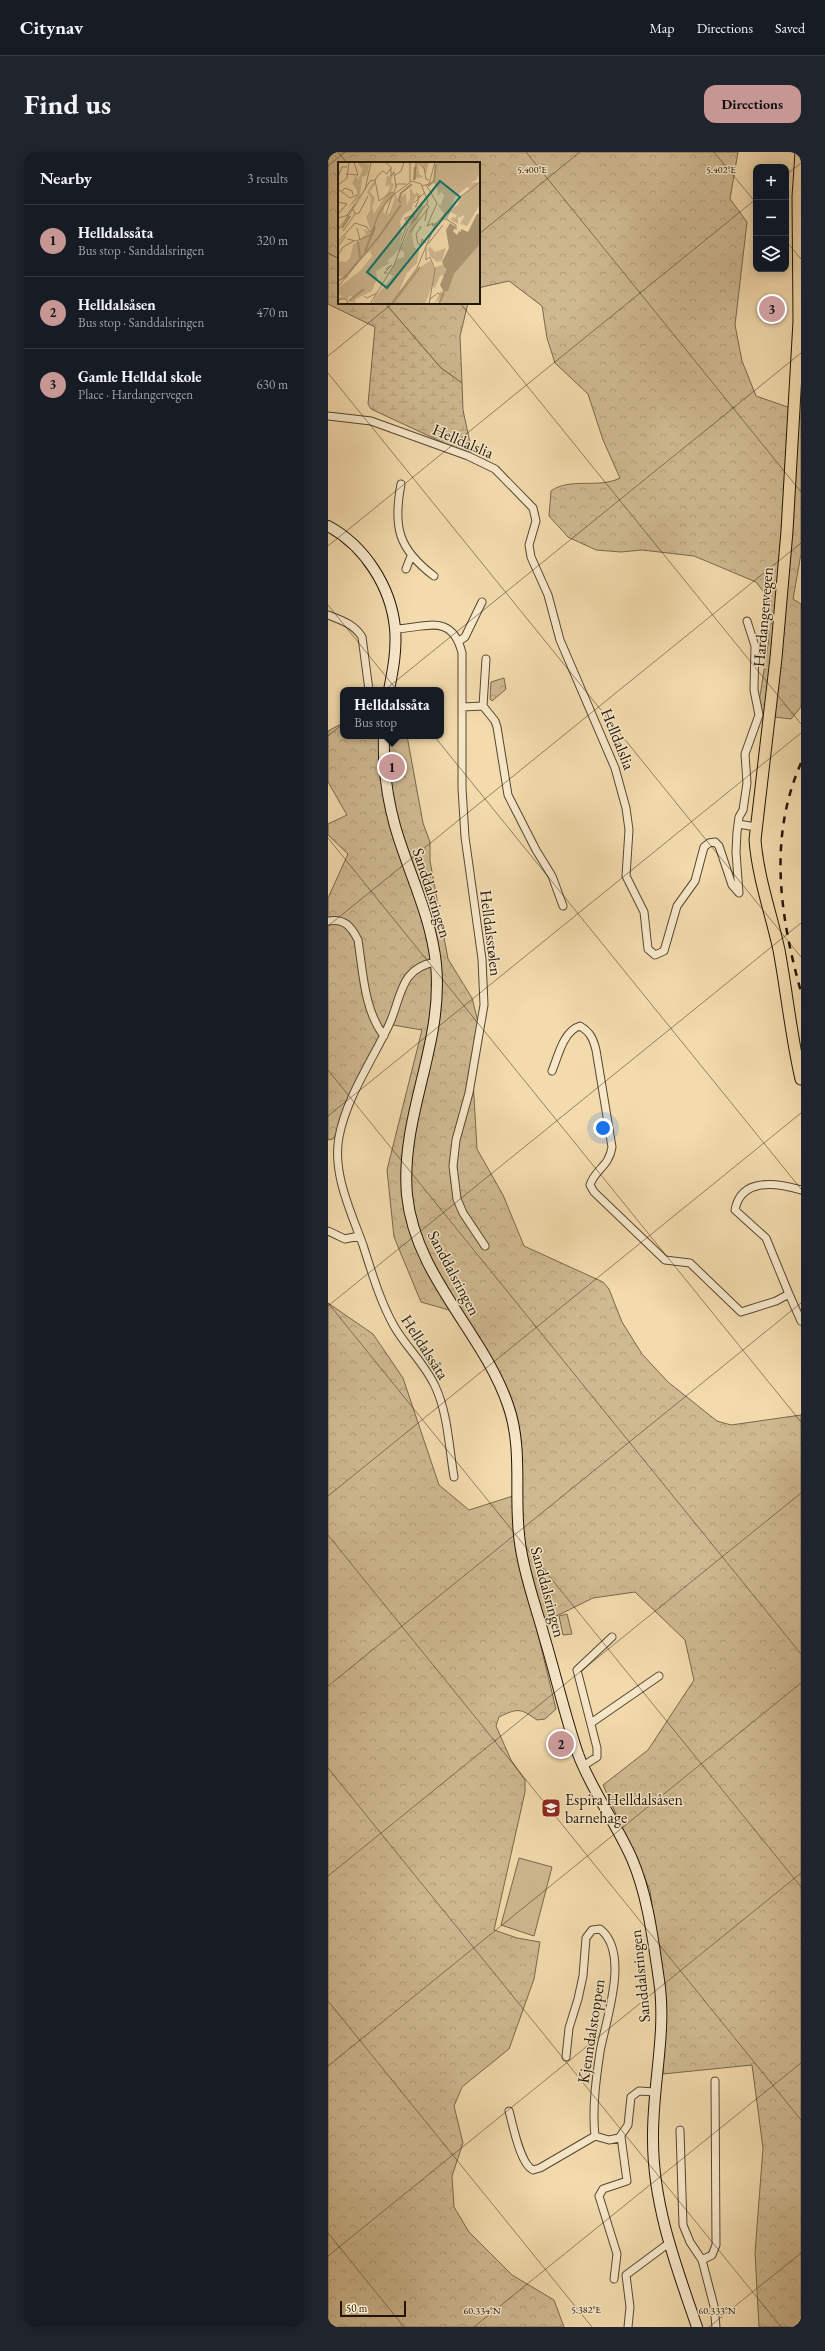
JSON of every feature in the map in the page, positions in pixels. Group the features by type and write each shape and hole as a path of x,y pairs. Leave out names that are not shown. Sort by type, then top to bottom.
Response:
{"main road":[{"name":"Hardangervegen","path":"801,152 798,197 800,278 798,385 776,658 756,827 757,863 779,951 793,1046 801,1079"},
{"path":"328,526 355,546 371,565 386,592 395,629 395,650 390,687"},
{"name":"Sanddalsringen","path":"384,739 385,774 390,807 399,838 424,907 436,962 438,998 435,1030 408,1146 406,1178 409,1208 417,1238 428,1264 492,1371 509,1406 517,1442 518,1532 522,1557 583,1766 632,1860 646,1905 659,1981 662,2016 655,2092 653,2140 654,2166 661,2213 669,2243 697,2327"}],"street":[{"name":"Helldalslia","path":"328,416 371,421 468,456 495,470 533,508 536,521 529,545 531,557 548,595 560,640 575,671 619,779 628,819 626,876 644,912 648,949 651,954 655,955 664,951 673,915 695,881 704,847 709,843 715,842 721,849 732,885 739,893 736,852 738,824 743,810 746,790 746,754 759,714 754,690 755,646 747,621"},
{"path":"401,484 396,522 400,536 411,556 434,576"},
{"path":"406,569 411,556"},
{"path":"395,629 430,624 444,627 453,633 459,641 465,637 482,602"},
{"path":"328,615 351,625 358,630 362,637 369,687"},
{"name":"Helldalsstølen","path":"459,641 462,653 462,788 465,837 482,959 484,1005 470,1088 456,1140 453,1166 456,1193 463,1213 485,1246"},
{"path":"486,659 483,706 497,727 508,795 536,850 552,876 563,906"},
{"path":"462,708 483,706"},
{"path":"738,824 756,827"},
{"path":"328,921 338,920 347,924 353,930 358,940 369,1009 373,1021 384,1036"},
{"name":"Helldalssåta","path":"436,962 422,965 409,975 384,1036 345,1117 338,1138 337,1160 340,1176 384,1307 401,1338 426,1369 436,1387 447,1430 454,1477"},
{"path":"552,1071 565,1041 573,1028 580,1026 587,1030 593,1038 596,1050 612,1146 610,1158 592,1178 590,1185 594,1192 666,1260 690,1264 741,1312 776,1301 789,1294"},
{"path":"801,1190 770,1184 750,1188 741,1192 735,1210 766,1238 801,1321"},
{"path":"328,1232 345,1239 360,1236"},
{"path":"583,1766 597,1757 597,1748 577,1670 612,1637"},
{"path":"591,1723 659,1676"},
{"name":"Kjenndalstoppen","path":"566,2057 569,2028 583,1976 586,1938 592,1930 600,1929 608,1939 614,1973 612,2003 600,2052 594,2108 595,2136"},
{"path":"702,2260 712,2255 716,2245 715,2081"},
{"path":"614,2279 617,2254 599,2196 603,2189 627,2181 621,2137 628,2125 631,2097 639,2091 655,2092"},
{"path":"509,2111 522,2156 526,2165 533,2170 540,2168 595,2136 609,2140 621,2137"},
{"path":"680,2130 683,2225 690,2242 702,2260 714,2306 716,2327"},
{"path":"628,2327 630,2307 626,2274 669,2243"}],"green space":[{"path":"328,152 738,152 730,199 747,222 735,325 742,361 756,396 796,410 801,399 801,554 793,599 801,604 801,707 791,719 757,715 769,638 766,595 756,582 694,556 642,550 621,552 596,550 568,537 549,516 551,491 567,485 603,483 620,478 603,440 588,394 555,363 547,338 542,306 509,281 482,287 480,289 480,162 338,162 338,258 328,253"},
{"path":"328,253 338,258 338,304 386,304 441,368 462,383 463,410 472,452 457,449 371,409 368,404 375,327 328,304"},
{"path":"386,304 468,304 460,336 462,383 441,368"},
{"path":"504,678 506,689 492,701 490,699 491,682"},
{"path":"340,725 340,739 408,739 423,823 430,842 430,861 448,959 472,998 481,1034 473,1079 477,1149 503,1195 524,1246 603,1282 609,1289 622,1322 642,1354 668,1382 717,1421 731,1425 801,1415 801,2327 759,2327 755,2253 763,2148 752,2065 663,2074 664,1997 650,1890 603,1785 648,1750 694,1680 685,1640 635,1592 593,1598 536,1626 556,1709 545,1719 537,1720 523,1711 511,1712 499,1717 496,1726 511,1760 525,1780 525,1792 494,1930 517,1938 540,1942 534,1979 509,2049 462,2087 454,2106 463,2143 452,2176 454,2207 469,2232 512,2275 554,2300 564,2327 328,2327 328,1303 373,1334 403,1378 439,1485 469,1510 513,1496 512,1404 449,1310 421,1302 394,1237 387,1170 422,1030 393,1025 333,1139 328,1140 328,898 348,854 328,835 328,824 347,815 328,782 328,731"},
{"path":"567,1614 572,1634 563,1635 559,1616"},
{"path":"519,1858 552,1867 534,1936 501,1925"}],"railway":[{"path":"801,763 791,791 784,820 781,848 783,906 801,992"}],"place":[{"name":"Gamle Helldal skole","path":"772,309"},
{"name":"Helldalssåta","path":"392,767"},
{"name":"Helldalsåsen","path":"561,1744"},
{"name":"Espira Helldalsåsen barnehage","path":"551,1808"}]}
